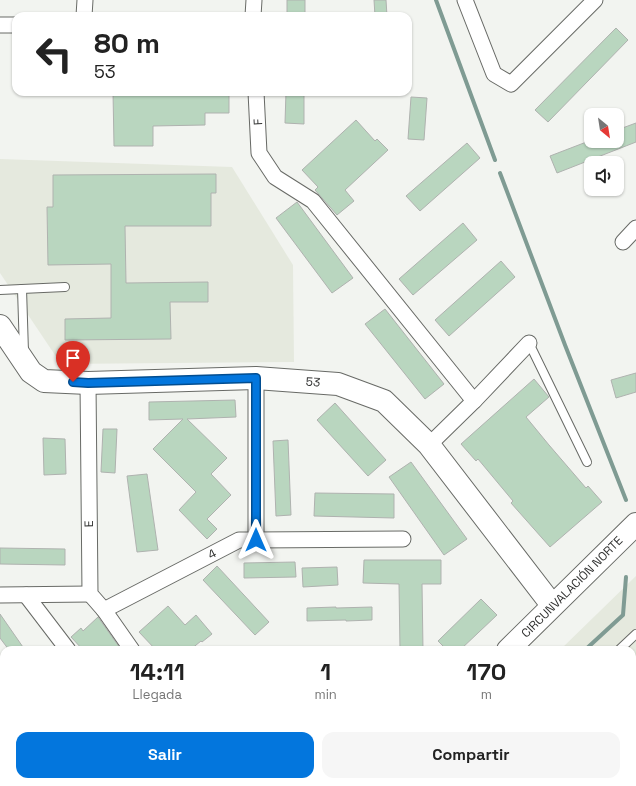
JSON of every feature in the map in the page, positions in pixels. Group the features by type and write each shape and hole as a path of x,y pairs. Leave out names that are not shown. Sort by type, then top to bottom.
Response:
{"street":[{"path":"84,12 85,0"},
{"path":"253,12 254,0"},
{"path":"465,0 494,74 512,84 595,0"},
{"path":"0,25 12,25"},
{"name":"F","path":"256,96 259,153 276,177 313,201 474,401"},
{"path":"623,242 636,228"},
{"name":"53","path":"0,326 31,372 44,381 88,383 256,378 338,384 384,401 429,445 552,606"},
{"path":"429,445 474,401 529,343"},
{"path":"256,378 256,540"},
{"name":"E","path":"88,383 90,594"},
{"name":"CIRCUNVALACIÓN NORTE","path":"512,646 636,524"},
{"name":"4","path":"104,610 239,540 402,539"},
{"path":"0,595 90,594 104,610 129,646"},
{"path":"26,595 65,646"}],"lane":[{"path":"0,290 65,287"},
{"path":"22,289 25,362"},
{"path":"529,343 587,462"},
{"path":"623,646 636,634"}],"shaded area":[{"path":"0,159 232,167 293,265 294,362 61,364 0,273"},
{"path":"636,576 636,646 564,646"}],"building":[{"path":"287,0 305,0 305,12 287,12"},
{"path":"374,0 386,0 387,12 375,12"},
{"path":"616,28 628,40 548,122 535,110"},
{"path":"113,96 229,96 229,113 205,113 205,125 153,126 153,146 114,146"},
{"path":"286,96 304,96 304,124 285,123"},
{"path":"411,97 427,98 424,140 408,139"},
{"path":"356,120 375,141 377,139 388,150 345,190 354,201 337,215 315,190 318,187 302,170"},
{"path":"636,123 636,142 624,147 624,127"},
{"path":"467,143 480,158 420,211 406,196"},
{"path":"584,143 584,148 621,148 600,156 584,156 584,162 557,173 550,156"},
{"path":"216,174 216,193 211,193 211,226 125,226 126,283 208,282 208,302 170,302 171,339 65,340 65,319 111,318 111,264 48,265 47,207 53,207 53,175"},
{"path":"297,202 353,278 332,293 276,218"},
{"path":"463,223 477,240 413,295 399,279"},
{"path":"501,261 515,277 449,336 435,320"},
{"path":"385,309 444,384 425,399 365,324"},
{"path":"636,373 636,392 616,398 611,380"},
{"path":"534,379 549,397 526,417 586,488 588,486 602,502 550,547 511,503 513,501 478,459 476,461 461,444"},
{"path":"235,400 236,417 187,419 227,458 211,474 231,495 207,519 217,529 207,539 179,510 196,492 153,449 183,419 149,420 149,402"},
{"path":"335,403 386,460 368,476 317,420"},
{"path":"103,429 117,429 115,473 101,472"},
{"path":"43,438 65,439 66,474 44,475"},
{"path":"288,440 291,515 276,516 273,441"},
{"path":"411,462 467,539 444,555 389,477"},
{"path":"147,474 158,550 137,552 127,476"},
{"path":"315,493 394,494 394,518 314,516"},
{"path":"0,548 65,549 65,565 0,564"},
{"path":"364,560 441,560 441,584 422,584 423,646 400,646 399,584 363,583"},
{"path":"295,562 296,577 244,578 244,563"},
{"path":"217,566 269,622 255,635 203,580"},
{"path":"337,567 338,585 303,587 302,568"},
{"path":"481,599 497,615 464,646 443,646 438,641"},
{"path":"168,606 185,625 196,615 212,634 195,646 152,646 139,632"},
{"path":"372,607 372,620 307,621 307,608"},
{"path":"0,614 22,646 6,646 0,638"},
{"path":"98,617 119,646 79,646 71,637 81,628 83,631"}],"waterway":[{"path":"436,0 495,160"},
{"path":"500,173 626,500"},
{"path":"589,646 623,615 626,577"}],"route":[{"path":"73,382 88,383 256,378 256,540"}]}
